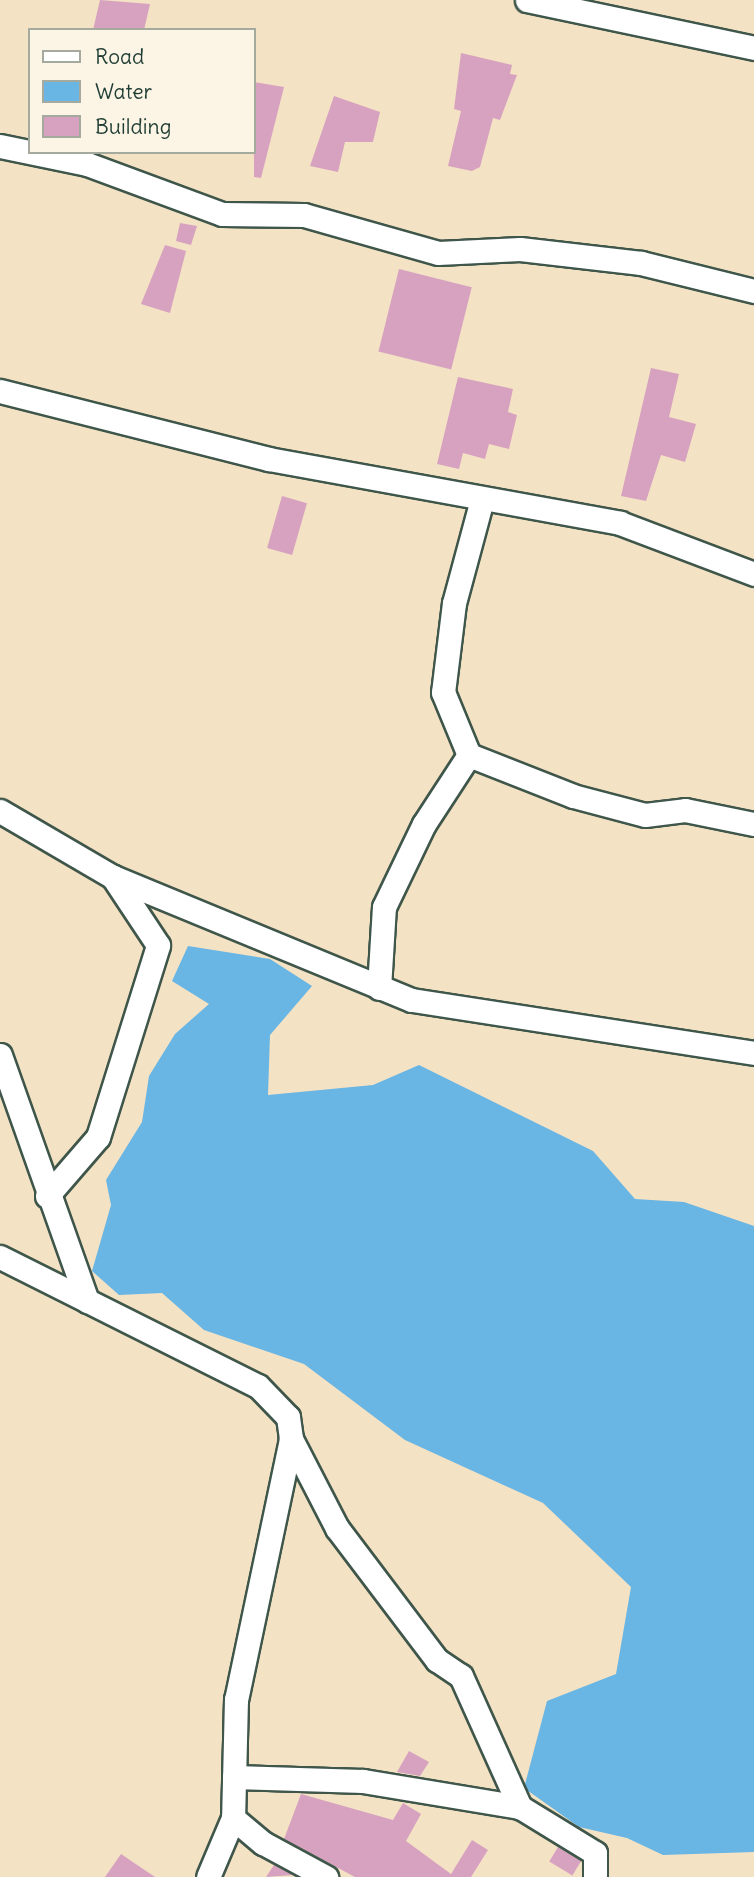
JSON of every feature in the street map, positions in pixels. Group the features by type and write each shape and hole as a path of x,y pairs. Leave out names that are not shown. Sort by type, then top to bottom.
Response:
{"street":[{"path":"527,0 754,48"},
{"path":"0,146 28,152"},
{"path":"39,154 87,164 222,214 304,215 438,253 520,249 641,263 754,291"},
{"path":"0,391 269,460 481,503 620,523 754,575"},
{"path":"481,503 454,603 443,692 470,755 573,796 645,814 685,810 754,824"},
{"path":"379,988 384,907 424,824 470,755"},
{"path":"0,811 113,877 412,1000 539,1023 754,1053"},
{"path":"47,1196 98,1137 158,945 113,877"},
{"path":"0,1055 47,1196 87,1301"},
{"path":"0,1258 258,1386 288,1417 291,1439 337,1528 437,1660 461,1676 520,1807"},
{"path":"208,1877 233,1818 236,1699 291,1439"},
{"path":"234,1777 363,1782 520,1807 595,1853 595,1877"},
{"path":"233,1818 300,1870 326,1877"}],"water":[{"path":"188,946 270,959 312,986 270,1035 268,1095 373,1085 419,1065 593,1151 635,1199 684,1202 754,1226 754,1852 663,1855 627,1838 579,1827 524,1788 547,1701 616,1674 631,1587 543,1503 405,1440 304,1364 204,1330 162,1293 119,1295 92,1271 111,1205 106,1180 142,1122 149,1076 175,1034 209,1004 172,981"}],"building":[{"path":"100,0 150,4 144,28 93,28"},
{"path":"461,53 512,65 510,74 517,75 500,120 493,118 480,167 472,171 448,166 461,111 454,109"},
{"path":"256,82 284,87 261,178 254,177"},
{"path":"334,96 380,112 373,142 345,142 338,172 310,166"},
{"path":"180,223 197,226 191,245 176,241"},
{"path":"165,245 186,251 170,313 141,304"},
{"path":"399,269 472,287 451,370 378,351"},
{"path":"651,368 679,374 669,417 696,424 685,462 661,455 646,501 621,496"},
{"path":"458,377 513,389 508,412 517,415 509,449 489,444 485,459 463,453 459,469 437,464"},
{"path":"282,496 307,503 292,555 267,548"},
{"path":"409,1751 429,1762 420,1776 397,1772"},
{"path":"301,1794 393,1820 403,1803 421,1814 406,1841 451,1874 472,1840 488,1850 471,1877 355,1877 284,1839"},
{"path":"558,1847 581,1861 572,1875 549,1862"},
{"path":"121,1854 155,1877 105,1877"},
{"path":"274,1865 293,1875 266,1877"}]}
